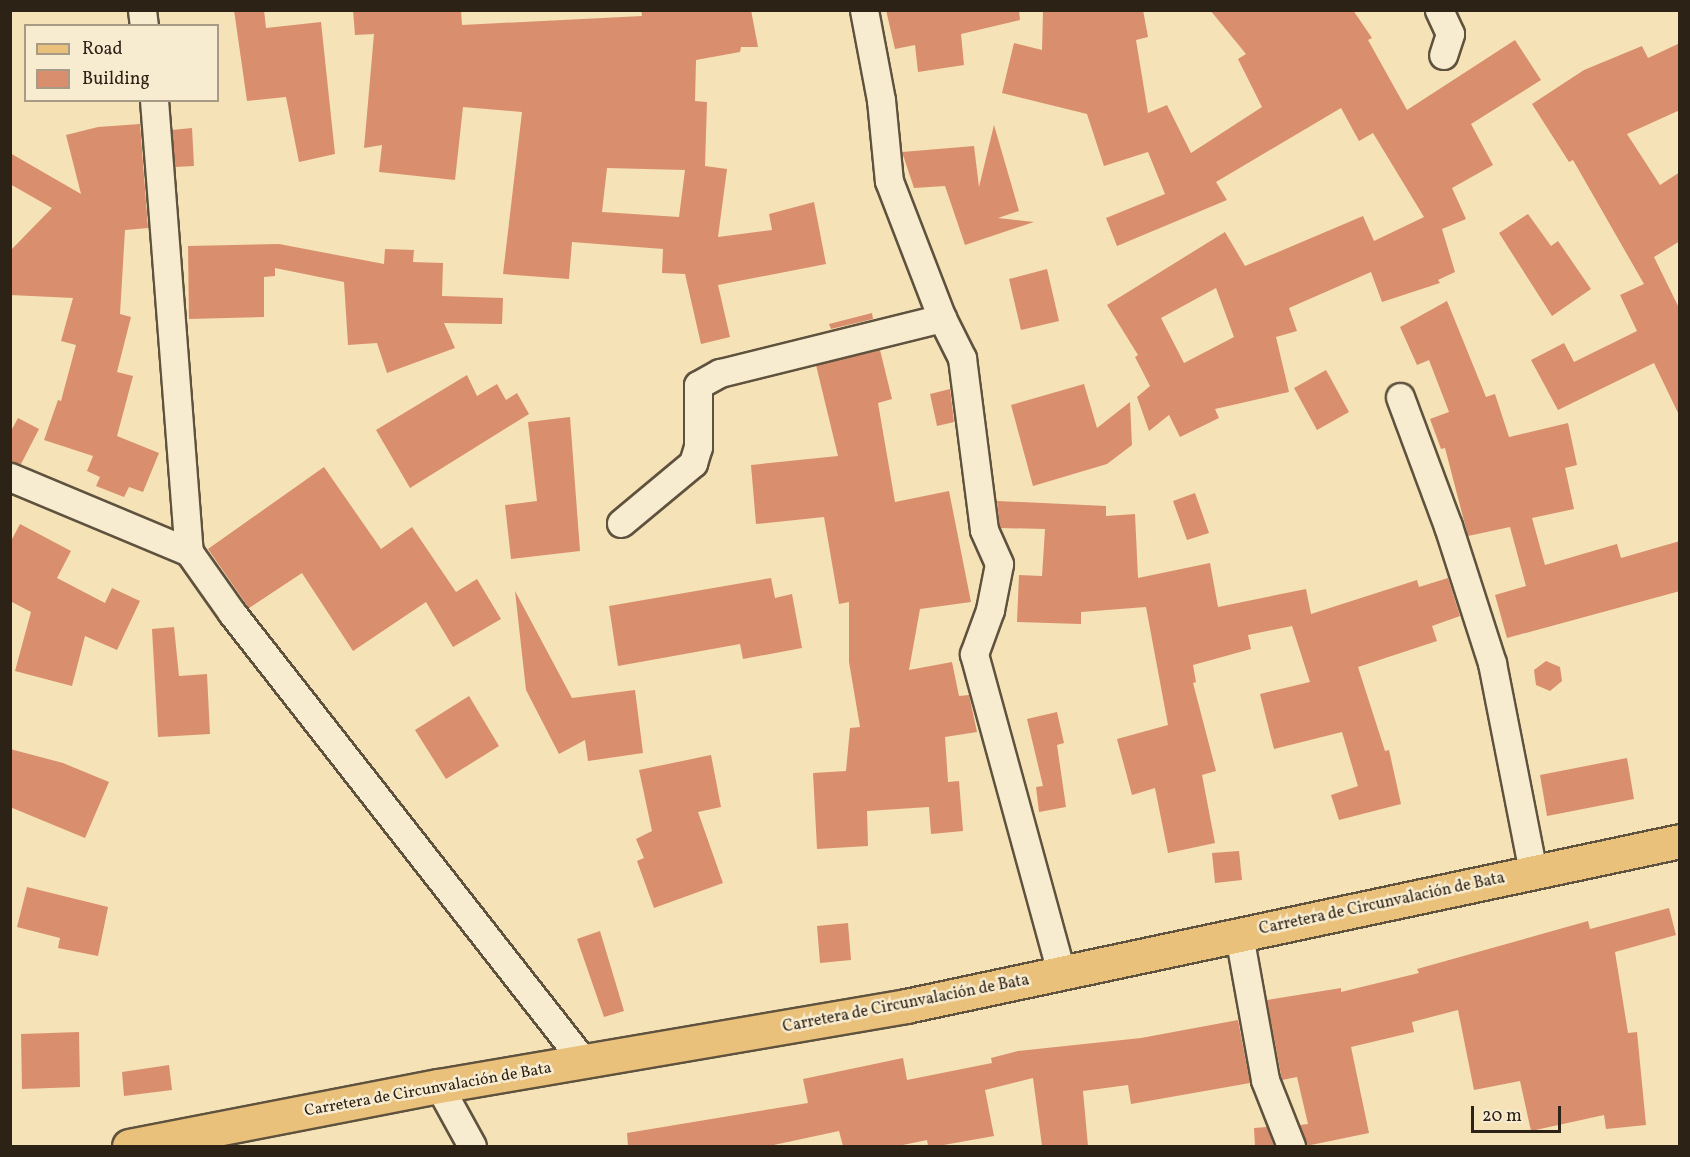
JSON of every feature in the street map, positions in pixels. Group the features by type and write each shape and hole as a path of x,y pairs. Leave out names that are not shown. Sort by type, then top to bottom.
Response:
{"main road":[{"name":"Carretera de Circunvalación de Bata","path":"129,1146 439,1086 906,1006 1680,841"}],"street":[{"path":"864,10 881,100 889,181 942,318 962,358 984,530 999,564 990,610 974,654 1061,972"},
{"path":"1439,10 1450,34 1443,55"},
{"path":"153,102 189,552 232,613 584,1062"},
{"path":"621,523 693,463 698,447 698,386 720,373 942,318"},
{"path":"1400,397 1448,526 1492,663 1533,872"},
{"path":"10,477 189,552"},
{"path":"1239,935 1265,1080 1292,1146"},
{"path":"439,1086 472,1146"}],"building":[{"path":"234,10 264,10 266,28 321,22 335,154 299,162 286,97 247,101"},
{"path":"353,10 461,10 462,25 642,16 641,10 751,10 758,47 741,47 740,52 696,60 695,101 707,102 705,166 727,169 718,237 772,230 769,214 814,202 826,264 718,285 730,337 701,344 685,274 662,273 663,249 572,242 569,279 503,274 522,112 463,107 455,180 379,172 382,145 364,148 374,34 355,35","holes":["607,168 685,170 679,217 602,212"]},
{"path":"886,10 1019,10 1020,20 961,34 964,65 918,72 915,45 895,49"},
{"path":"1043,10 1143,10 1148,37 1136,40 1148,113 1167,105 1191,153 1262,107 1238,59 1246,54 1210,10 1353,10 1372,38 1368,40 1407,110 1515,40 1541,80 1471,124 1493,165 1452,188 1466,219 1442,229 1455,272 1438,280 1440,283 1382,302 1371,272 1289,308 1297,331 1276,337 1289,392 1215,409 1219,418 1180,437 1169,415 1149,431 1137,397 1150,386 1135,357 1138,355 1107,305 1225,232 1245,266 1363,216 1374,241 1424,217 1373,133 1359,141 1341,108 1216,182 1227,200 1117,246 1106,218 1165,194 1148,152 1104,166 1087,114 1002,93 1014,43 1042,50","holes":["1216,288 1234,337 1184,363 1161,318"]},
{"path":"1680,43 1680,110 1627,134 1660,185 1680,172 1680,241 1654,257 1680,310 1680,417 1654,363 1558,410 1531,360 1564,343 1574,362 1637,331 1620,295 1644,284 1573,160 1569,162 1532,104 1584,70 1642,46 1648,58"},
{"path":"140,124 148,228 125,230 120,314 131,317 117,372 133,376 117,436 159,453 143,492 129,487 124,497 96,486 100,477 87,471 93,456 44,440 58,400 61,401 76,345 61,341 73,298 10,295 10,251 52,208 10,184 10,153 81,194 66,135 98,127"},
{"path":"994,125 1019,211 998,218 1034,222 965,245 945,186 914,188 902,152 974,146 979,187"},
{"path":"192,128 194,166 175,167 172,130"},
{"path":"1528,214 1551,246 1558,241 1591,289 1552,316 1499,233"},
{"path":"279,244 384,264 385,249 414,250 413,262 443,263 442,296 503,298 502,324 444,323 455,348 387,373 377,343 348,345 344,282 275,268 275,276 264,277 264,317 189,319 188,246"},
{"path":"1047,269 1059,321 1021,330 1009,279"},
{"path":"1447,301 1486,397 1495,394 1509,437 1568,423 1577,465 1565,468 1574,509 1532,518 1545,565 1617,544 1621,558 1680,541 1680,591 1507,638 1495,595 1526,586 1510,527 1468,536 1445,448 1441,449 1430,419 1449,412 1429,360 1417,365 1400,327"},
{"path":"872,313 873,319 831,329 829,324"},
{"path":"880,350 892,399 878,403 895,502 949,491 971,602 920,609 909,670 952,662 959,696 969,695 977,732 945,737 948,782 959,781 963,831 931,834 929,807 867,811 868,846 817,849 813,773 846,771 850,728 860,727 849,662 849,602 839,604 824,517 756,524 751,465 838,456 816,365"},
{"path":"1326,370 1349,412 1317,430 1294,388"},
{"path":"467,375 477,396 497,384 506,400 517,393 529,414 410,488 376,430"},
{"path":"1084,384 1097,428 1130,402 1132,445 1107,464 1033,486 1011,405"},
{"path":"950,389 954,422 937,426 930,394"},
{"path":"570,417 580,551 511,559 505,505 537,501 528,422"},
{"path":"18,418 39,429 21,464 10,462 10,433"},
{"path":"324,467 381,549 412,527 456,592 477,579 501,619 453,647 426,602 353,651 302,573 249,608 208,549"},
{"path":"1195,493 1209,533 1187,540 1173,501"},
{"path":"997,501 1106,506 1106,516 1135,514 1138,578 1210,563 1218,607 1306,589 1311,614 1417,580 1419,587 1448,578 1460,616 1432,626 1437,641 1358,667 1385,751 1389,750 1401,804 1339,820 1331,795 1358,786 1342,732 1274,749 1260,694 1310,682 1292,626 1248,635 1251,649 1193,665 1196,682 1193,683 1216,771 1202,775 1215,843 1168,853 1155,788 1132,795 1117,739 1168,725 1146,607 1081,612 1081,624 1017,622 1019,575 1042,576 1045,529 1000,528"},
{"path":"20,524 71,551 57,578 105,603 112,588 140,601 117,650 85,636 72,686 15,671 31,612 10,601 10,543"},
{"path":"771,578 775,598 792,594 802,648 743,659 740,644 618,666 609,606"},
{"path":"515,591 572,698 635,690 643,753 588,761 585,740 559,754 526,690"},
{"path":"174,627 179,676 207,674 210,734 158,737 152,629"},
{"path":"1546,661 1560,667 1562,681 1550,691 1536,685 1534,670"},
{"path":"469,696 499,746 446,779 415,730"},
{"path":"1057,712 1064,743 1057,745 1066,807 1039,812 1036,787 1043,786 1027,719"},
{"path":"10,749 63,763 109,782 85,838 10,807"},
{"path":"711,755 721,807 698,812 723,883 654,908 637,861 644,858 636,839 652,831 639,770"},
{"path":"1627,758 1634,799 1547,816 1540,775"},
{"path":"1239,851 1242,880 1215,883 1212,853"},
{"path":"27,887 108,907 98,956 58,948 60,938 17,927"},
{"path":"1669,908 1676,935 1615,952 1628,1033 1637,1032 1646,1125 1606,1129 1604,1115 1531,1131 1520,1081 1474,1090 1458,1010 1412,1022 1414,1032 1351,1047 1369,1133 1306,1146 1300,1125 1308,1124 1297,1077 1282,1080 1267,1000 1341,988 1341,992 1419,973 1417,969 1588,921 1590,929"},
{"path":"848,923 851,960 820,963 817,926"},
{"path":"600,931 624,1011 604,1017 577,939"},
{"path":"1238,1020 1250,1083 1131,1104 1128,1085 1083,1091 1088,1146 1042,1146 1033,1078 985,1090 994,1136 938,1146 928,1146 927,1140 898,1146 843,1146 839,1131 769,1146 628,1146 627,1133 808,1103 803,1079 903,1058 907,1080 992,1063 991,1058 1018,1051 1141,1038"},
{"path":"79,1032 80,1087 22,1089 21,1034"},
{"path":"169,1065 172,1090 124,1096 122,1072"},
{"path":"1267,1127 1274,1146 1255,1146 1254,1128"}]}
